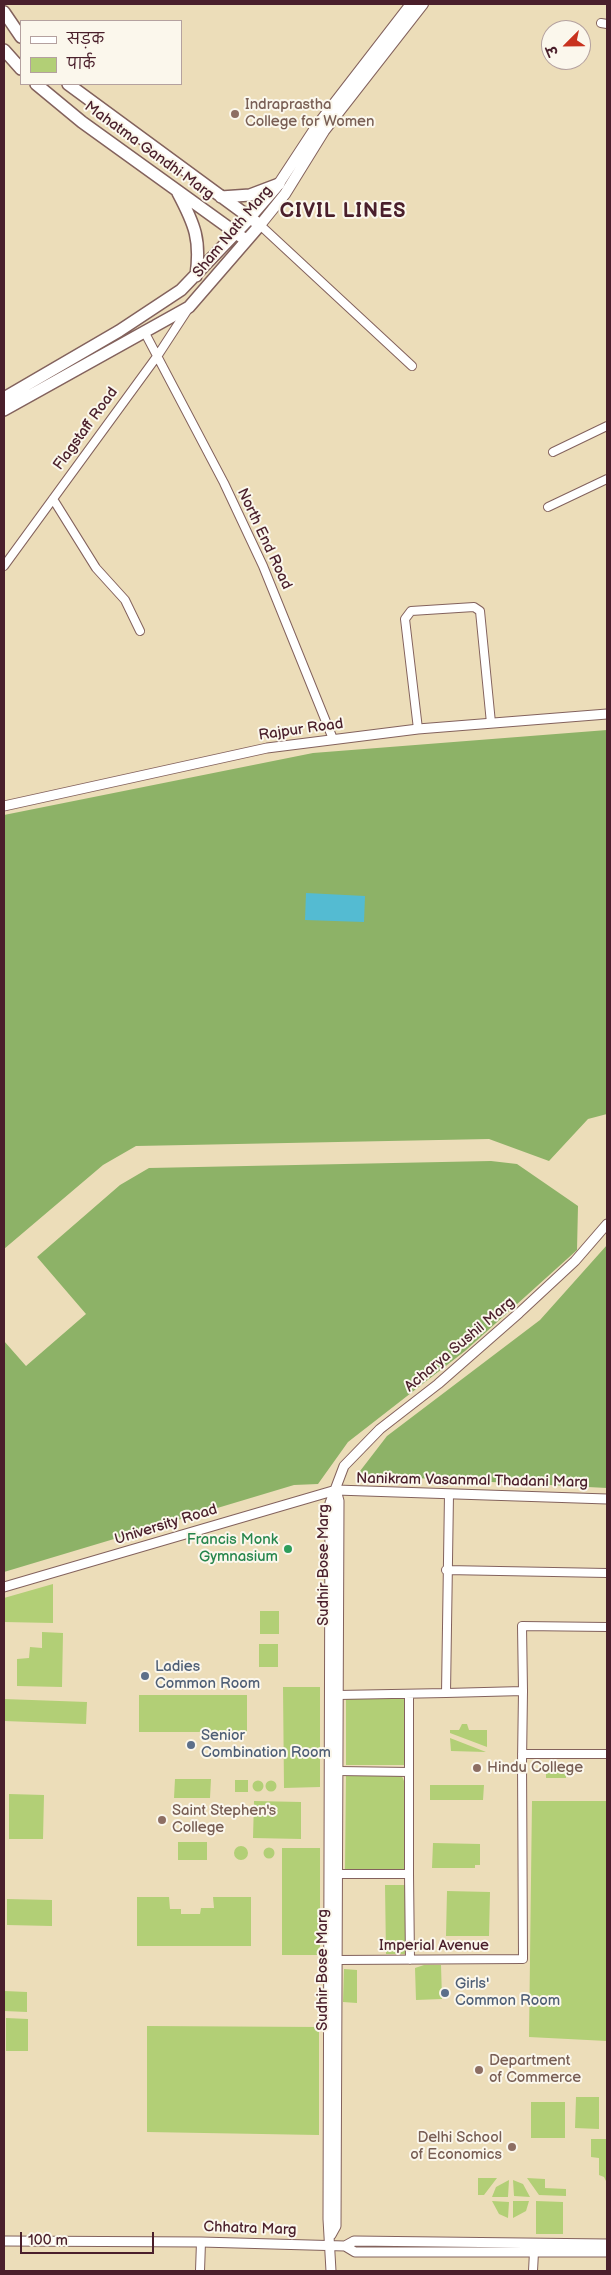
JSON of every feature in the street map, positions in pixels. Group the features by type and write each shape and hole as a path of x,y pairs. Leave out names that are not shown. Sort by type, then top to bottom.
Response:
{"main road":[{"name":"Sham Nath Marg","path":"4,398 127,326 181,290 196,276 237,233 279,184 322,120 412,4"},
{"name":"Sham Nath Marg","path":"4,410 189,307 285,194 324,132 423,4"},
{"path":"4,12 20,36"},
{"path":"4,50 20,68"},
{"name":"Mahatma Gandhi Marg","path":"37,85 82,122 247,240"},
{"name":"Mahatma Gandhi Marg","path":"69,85 260,225"},
{"path":"221,197 250,195 279,184"},
{"path":"176,190 191,217 200,251 196,276"}],"street":[{"path":"260,225 412,366"},
{"name":"Flagstaff Road","path":"4,566 158,355 189,307"},
{"name":"North End Road","path":"145,333 224,483 263,566 334,739"},
{"path":"553,452 607,426"},
{"path":"548,507 607,479"},
{"path":"53,499 96,568 125,600 140,631"},
{"path":"418,729 405,619 411,611 474,608 480,611 491,724"},
{"name":"Rajpur Road","path":"4,806 267,748 418,729 607,714"},
{"name":"Acharya Sushil Marg","path":"336,1490 344,1466 380,1429 438,1384 519,1313 575,1261 607,1224"},
{"name":"Nanikram Vasanmal Thadani Marg","path":"336,1490 607,1498"},
{"name":"University Road","path":"4,1588 336,1490"},
{"name":"Sudhir Bose Marg","path":"331,2235 336,2226 341,1960 338,1874 339,1501 336,1490"},
{"name":"Sudhir Bose Marg","path":"331,2271 331,2235 328,2219 330,1503 336,1490"},
{"path":"446,1693 446,1570 449,1494"},
{"path":"446,1570 607,1573"},
{"path":"607,1627 522,1626 522,1754 607,1754"},
{"path":"338,1695 523,1691"},
{"path":"409,1694 410,1960"},
{"name":"Imperial Avenue","path":"341,1960 523,1959 522,1754"},
{"path":"338,1770 409,1772"},
{"path":"338,1874 409,1874"},
{"name":"Chhatra Marg","path":"4,2241 331,2245 345,2246 355,2252 607,2252"},
{"name":"Chhatra Marg","path":"345,2246 354,2241 607,2244"},
{"path":"200,2271 201,2242"},
{"path":"533,2271 534,2252"}],"green space":[{"path":"607,730 607,1114 588,1119 549,1161 489,1139 136,1146 103,1165 4,1249 4,815 313,753"},
{"path":"491,1161 517,1164 578,1206 577,1250 465,1351 348,1442 318,1484 294,1485 4,1572 4,1341 26,1366 86,1314 37,1257 120,1185 149,1168"},
{"path":"607,1245 607,1488 357,1475 387,1436 540,1320"},
{"path":"53,1584 53,1623 4,1622 4,1598"},
{"path":"260,1611 279,1611 279,1634 260,1634"},
{"path":"42,1632 63,1633 62,1687 17,1686 17,1659 29,1658 30,1647 42,1648"},
{"path":"259,1644 278,1644 278,1667 259,1667"},
{"path":"283,1687 320,1687 320,1787 284,1788"},
{"path":"139,1695 247,1695 247,1732 139,1732"},
{"path":"346,1698 404,1698 405,1765 346,1765"},
{"path":"4,1699 87,1702 86,1724 4,1721"},
{"path":"462,1724 467,1724 469,1730 487,1730 487,1747 450,1733 450,1730 459,1730"},
{"path":"450,1738 486,1752 451,1751"},
{"path":"546,1767 566,1767 566,1778 546,1778"},
{"path":"346,1773 401,1774 404,1781 404,1870 345,1869"},
{"path":"175,1779 211,1779 210,1798 174,1798"},
{"path":"235,1780 248,1780 248,1792 235,1792"},
{"path":"258,1780 264,1786 258,1792 252,1786"},
{"path":"271,1780 277,1786 271,1792 265,1786"},
{"path":"430,1785 484,1785 483,1800 430,1800"},
{"path":"9,1794 44,1795 43,1839 9,1839"},
{"path":"254,1801 301,1802 301,1839 253,1838"},
{"path":"532,1801 607,1801 607,2041 529,2037"},
{"path":"178,1842 207,1842 207,1860 178,1860"},
{"path":"433,1843 480,1844 480,1865 475,1865 475,1868 432,1868"},
{"path":"241,1846 246,1848 248,1853 246,1858 241,1860 236,1858 234,1853 236,1848"},
{"path":"269,1847 275,1853 269,1859 263,1853"},
{"path":"282,1848 320,1848 320,1955 282,1955"},
{"path":"385,1885 405,1885 406,1954 386,1954"},
{"path":"447,1891 490,1892 489,1936 446,1936"},
{"path":"137,1897 169,1897 170,1909 181,1909 181,1914 200,1914 201,1908 214,1908 213,1897 251,1897 251,1946 137,1946"},
{"path":"7,1899 52,1900 52,1926 7,1925"},
{"path":"424,1965 441,1965 442,1999 416,2000 415,1968"},
{"path":"344,1969 357,1970 357,2003 343,2002"},
{"path":"4,1991 27,1992 27,2012 4,2011"},
{"path":"6,2018 28,2019 28,2051 6,2051"},
{"path":"147,2026 319,2027 319,2135 147,2132"},
{"path":"576,2097 599,2097 599,2129 575,2128"},
{"path":"531,2102 565,2102 565,2138 531,2138"},
{"path":"591,2139 607,2139 607,2183 604,2177 599,2175 599,2158 591,2157"},
{"path":"478,2178 497,2178 484,2195 478,2195"},
{"path":"527,2178 545,2179 545,2188 566,2189 566,2196 539,2195"},
{"path":"509,2180 508,2197 492,2197 496,2187"},
{"path":"513,2180 523,2184 530,2197 514,2196"},
{"path":"492,2201 509,2202 508,2218 499,2214"},
{"path":"513,2201 529,2201 526,2211 513,2218"},
{"path":"536,2201 563,2202 563,2234 536,2234"}],"water":[{"path":"306,893 365,896 364,922 305,920"}],"place":[{"name":"Indraprastha College for Women","path":"235,114"},
{"name":"Francis Monk Gymnasium","path":"288,1549"},
{"name":"Ladies Common Room","path":"145,1676"},
{"name":"Senior Combination Room","path":"191,1745"},
{"name":"Hindu College","path":"477,1768"},
{"name":"Saint Stephen's College","path":"162,1820"},
{"name":"Girls' Common Room","path":"445,1993"},
{"name":"Department of Commerce","path":"479,2070"},
{"name":"Delhi School of Economics","path":"512,2147"}],"district":[{"name":"CIVIL LINES","path":"343,212"}]}
